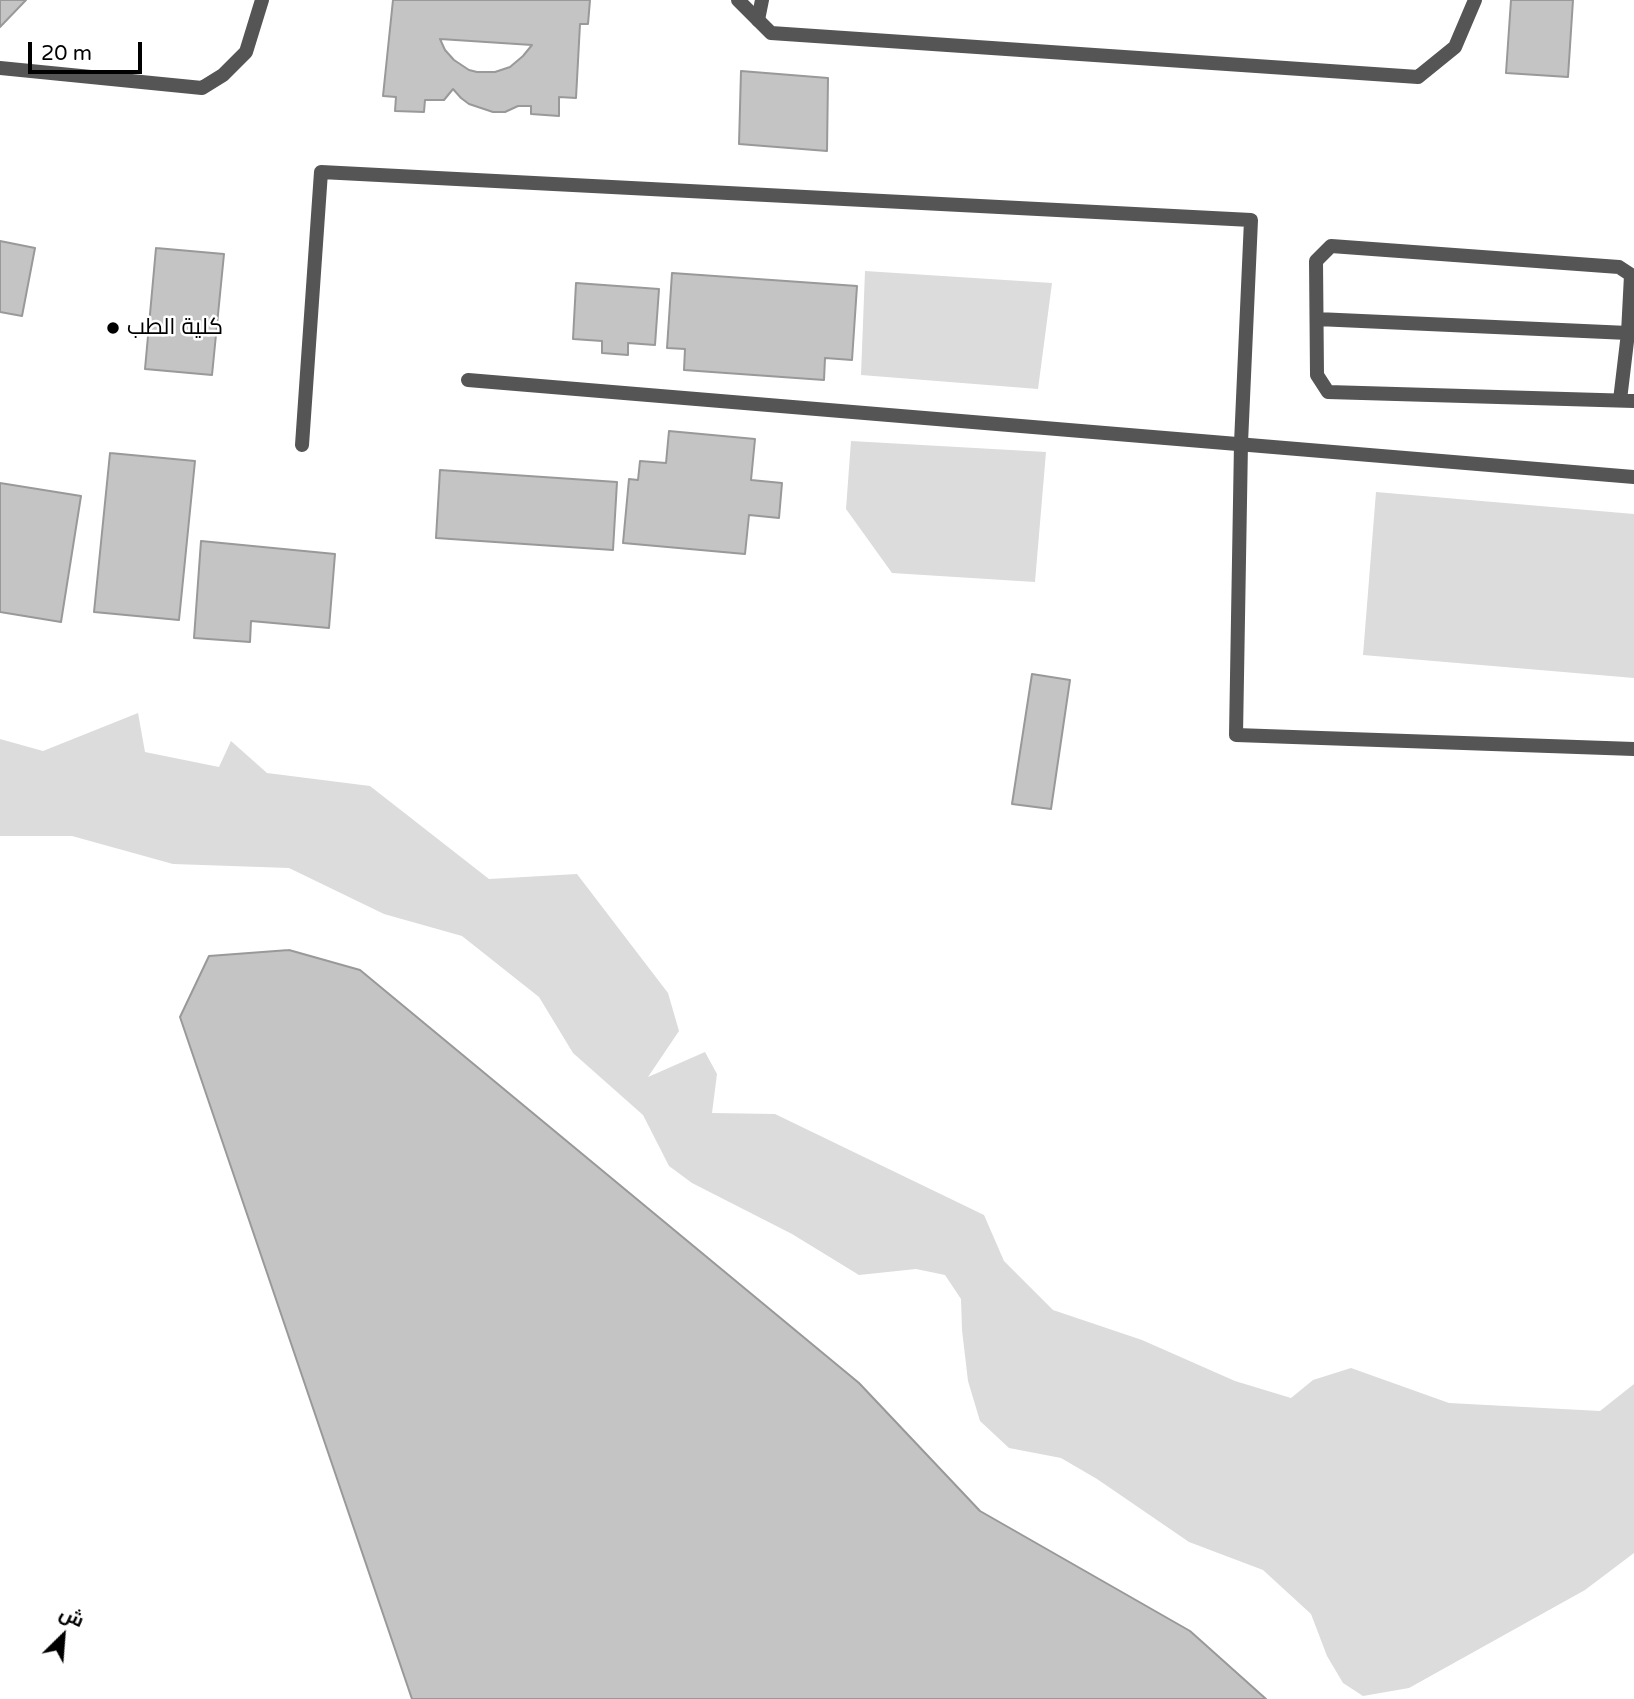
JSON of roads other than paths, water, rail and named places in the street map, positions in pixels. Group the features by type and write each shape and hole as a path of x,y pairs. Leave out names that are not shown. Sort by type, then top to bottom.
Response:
{"street":[{"path":"0,68 202,88 223,75 246,52 262,0"},
{"path":"738,0 771,33 1418,78 1455,47 1475,0"},
{"path":"758,20 762,0"},
{"path":"302,445 321,172 1251,220 1241,443 1236,735 1634,749"},
{"path":"1331,246 1619,267 1631,275 1627,401 1328,392 1317,375 1317,319 1316,261 1331,246"},
{"path":"1317,319 1628,333"},
{"path":"468,380 1634,477"}],"place":[{"name":"كلية الطب","path":"113,328"}]}
